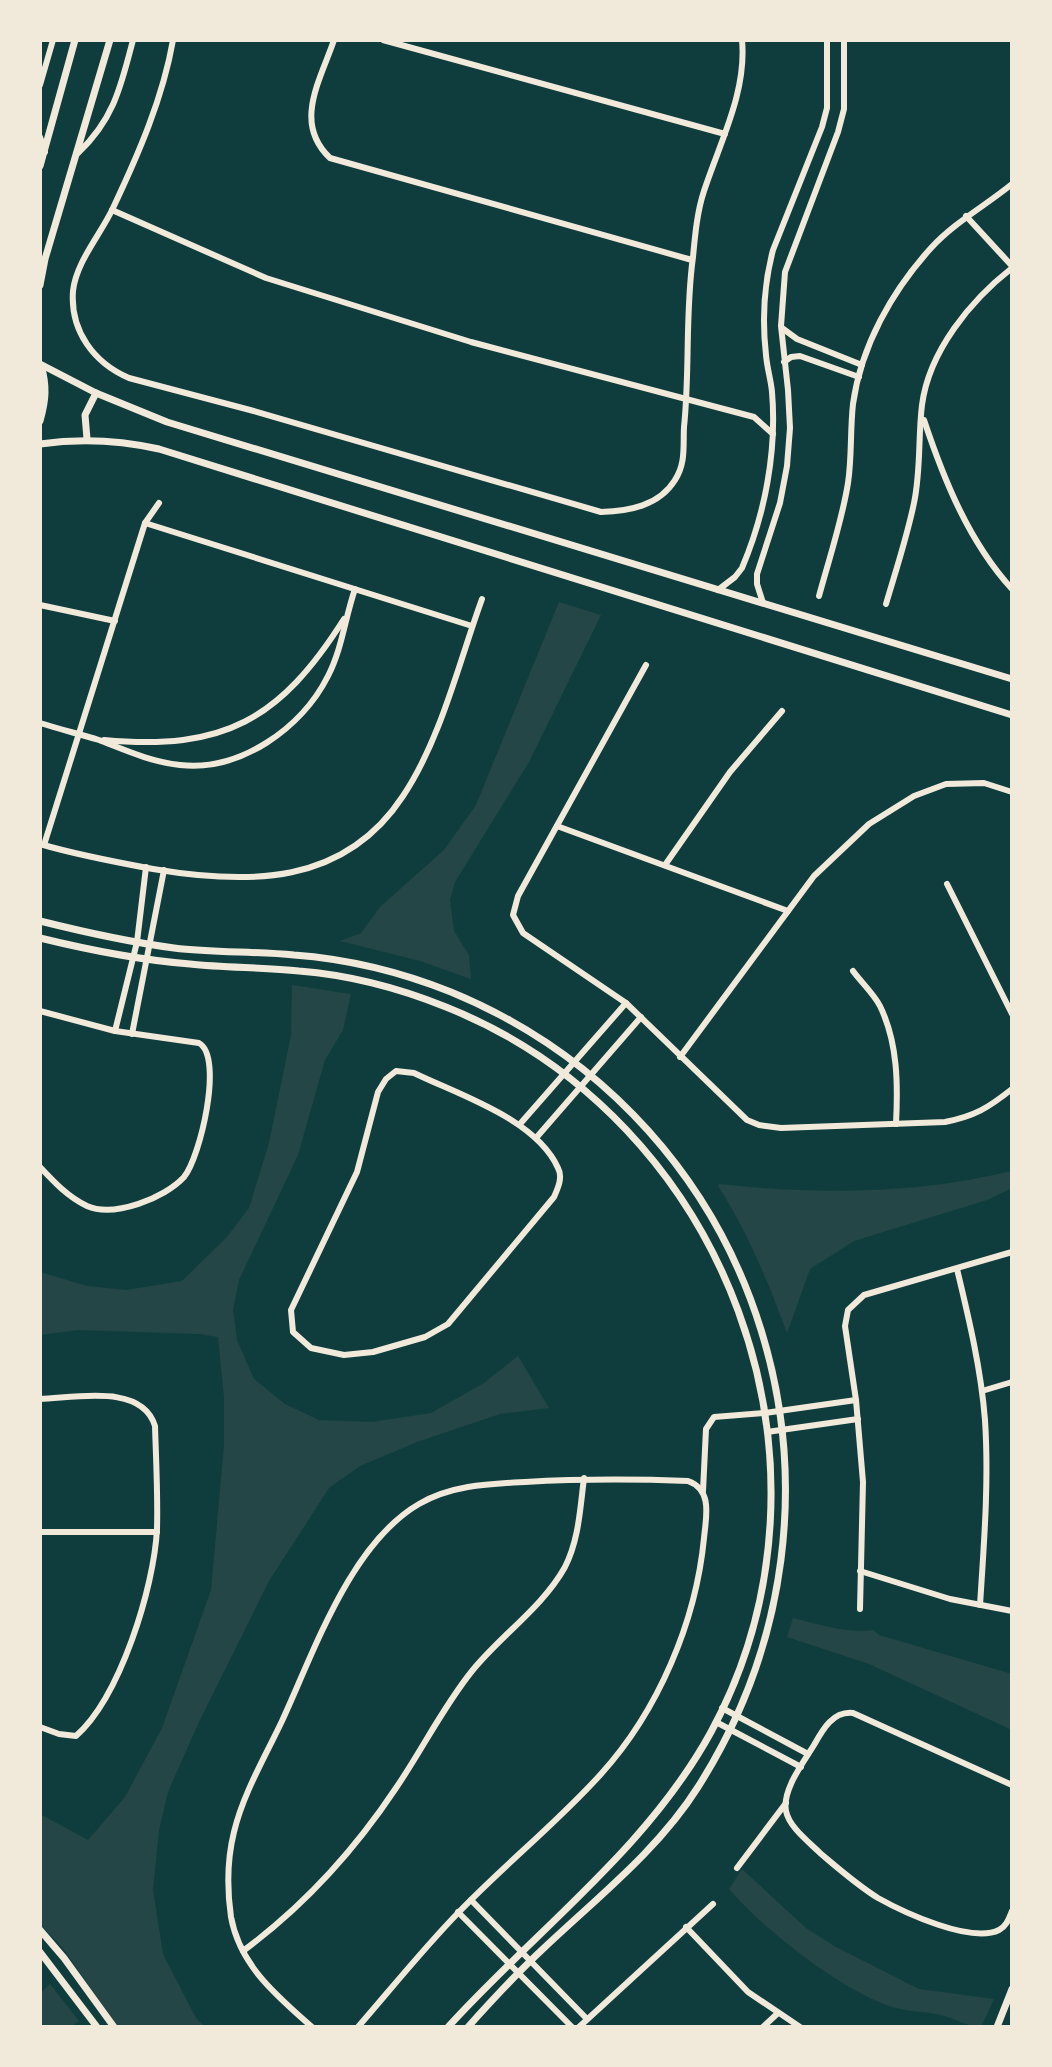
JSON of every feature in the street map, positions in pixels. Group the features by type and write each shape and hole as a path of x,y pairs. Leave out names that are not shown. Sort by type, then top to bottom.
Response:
{"street":[{"path":"40,85 53,40"},
{"path":"40,166 75,40"},
{"path":"40,281 110,40"},
{"path":"78,153 92,140 114,107 133,40"},
{"path":"173,40 155,109 112,210 77,275 73,290 74,310 90,350 112,370 129,378 601,512 625,511 648,505 674,482 682,467 692,260 703,195 744,67 742,40"},
{"path":"334,40 310,114 313,137 318,147 330,158 692,260"},
{"path":"383,40 725,134"},
{"path":"718,590 742,568 764,499 771,464 772,392 765,342 765,293 773,250 827,108 827,40"},
{"path":"763,603 757,574 780,503 790,428 781,326 785,272 844,109 844,40"},
{"path":"40,137 45,153"},
{"path":"805,168 821,174"},
{"path":"819,596 847,488 851,463 852,409 859,377 893,297 933,247 966,216 1012,184"},
{"path":"112,210 266,278 471,342 754,417 773,434"},
{"path":"886,604 914,503 922,415 931,375 951,334 982,295 1012,267 966,216"},
{"path":"781,326 797,339 862,365"},
{"path":"784,362 800,356 859,377"},
{"path":"40,364 96,393 167,422 1012,679"},
{"path":"40,364 46,383 46,402 40,421"},
{"path":"87,439 85,415 96,393"},
{"path":"922,415 942,474 971,531 1012,589"},
{"path":"40,444 111,440 159,449 1012,715"},
{"path":"159,503 145,523 80,735 42,844 146,867 226,877 255,878 318,866 359,843 391,813 416,773 439,720 482,599"},
{"path":"145,523 472,626"},
{"path":"751,541 766,546"},
{"path":"40,723 142,756 185,766 210,764 255,750 290,726 317,696 339,649 355,589"},
{"path":"40,605 115,621"},
{"path":"95,739 176,742 215,734 246,721 273,705 298,682 325,649 346,616"},
{"path":"646,665 518,896 513,915 523,933 626,1003 737,1112 759,1125 781,1128 945,1122 968,1118 985,1110 1012,1089"},
{"path":"665,865 730,772 782,711"},
{"path":"680,1057 814,876 869,824 914,796 946,784 984,783 1012,792"},
{"path":"557,826 788,911"},
{"path":"115,1031 137,942 146,867"},
{"path":"132,1034 164,870"},
{"path":"947,884 1012,1014"},
{"path":"40,921 137,942 199,951 296,955 373,967 478,1004 540,1038 574,1063 624,1106 667,1151 687,1176 718,1227 756,1309 780,1410 785,1519 777,1585 762,1650 737,1715 698,1787 661,1834 468,2027"},
{"path":"40,938 148,959 302,971 380,985 428,1000 483,1023 565,1073 645,1150 695,1218 735,1299 751,1347 765,1413 771,1487 766,1558 757,1609 744,1653 716,1722 686,1774 653,1819 448,2027"},
{"path":"853,971 880,1005 890,1038 899,1078 896,1124"},
{"path":"520,1124 626,1003"},
{"path":"40,1011 115,1031 199,1043 208,1054 208,1103 201,1135 185,1176 163,1194 136,1205 91,1208 69,1196 40,1167"},
{"path":"536,1138 641,1017"},
{"path":"396,1071 414,1073 520,1124 536,1138 560,1169 560,1183 554,1197 448,1324 413,1342 359,1355 311,1348 293,1332 291,1310 357,1172 378,1092 386,1079 396,1071"},
{"path":"860,1609 863,1482 856,1400 845,1326 848,1310 851,1304 875,1291 1012,1252"},
{"path":"957,1269 982,1391 986,1488 980,1605"},
{"path":"982,1391 1012,1382"},
{"path":"40,1399 119,1396 145,1407 152,1415 155,1426 157,1532 143,1606 111,1689 92,1722 76,1736 40,1727"},
{"path":"358,2027 458,1912 602,1773 628,1740 650,1704 680,1637 696,1588 705,1527 706,1501 703,1491 709,1422 721,1415 765,1413 856,1400"},
{"path":"767,1432 858,1419"},
{"path":"312,2027 267,1986 243,1951 229,1902 229,1866 234,1830 247,1795 342,1592 367,1552 407,1512 443,1493 480,1485 584,1478 688,1481 703,1491"},
{"path":"243,1951 298,1906 345,1857 396,1789 472,1671 551,1588 567,1563 577,1537 584,1478"},
{"path":"40,1532 157,1532"},
{"path":"860,1571 911,1588 1012,1611"},
{"path":"722,1708 808,1754"},
{"path":"737,1868 786,1803 808,1754 838,1714 853,1713 1012,1785"},
{"path":"716,1722 801,1767"},
{"path":"786,1803 786,1815 812,1846 878,1897 912,1914 951,1929 985,1934 999,1930 1012,1911"},
{"path":"471,1900 587,2019"},
{"path":"579,2027 713,1904"},
{"path":"458,1912 572,2027"},
{"path":"686,1927 731,1976 800,2027"},
{"path":"40,1930 78,1975 114,2027"},
{"path":"40,1952 97,2027"},
{"path":"997,2027 1012,1989"},
{"path":"763,2027 778,2013"}],"shaded area":[{"path":"559,602 601,615 529,762 455,882 450,900 454,931 469,955 471,979 420,961 340,941 361,933 381,906 444,850 476,805"},
{"path":"292,985 351,994 343,1030 325,1060 298,1155 239,1280 233,1310 237,1340 254,1379 285,1404 319,1420 372,1422 431,1413 484,1383 518,1356 549,1408 500,1414 417,1442 360,1466 329,1488 269,1581 198,1724 168,1792 159,1830 153,1890 163,1954 196,2018 205,2027 118,2027 62,1947 40,1924 40,1814 88,1840 125,1797 162,1728 211,1590 224,1445 224,1397 218,1337 78,1330 40,1335 40,1272 87,1286 126,1290 182,1281 226,1238 249,1208 269,1143 291,1035"},
{"path":"1012,1171 1012,1188 987,1200 854,1241 810,1269 787,1333 757,1258 718,1186 866,1190 940,1184"},
{"path":"793,1618 843,1630 873,1630 879,1635 1012,1674 1012,1730 869,1664 787,1637"},
{"path":"742,1869 806,1928 834,1946 919,1989 994,1999 981,2027 941,2015 892,2007 827,1973 782,1940 729,1889"},
{"path":"50,1984 79,2021 70,2027 40,2027 40,1994"}]}
